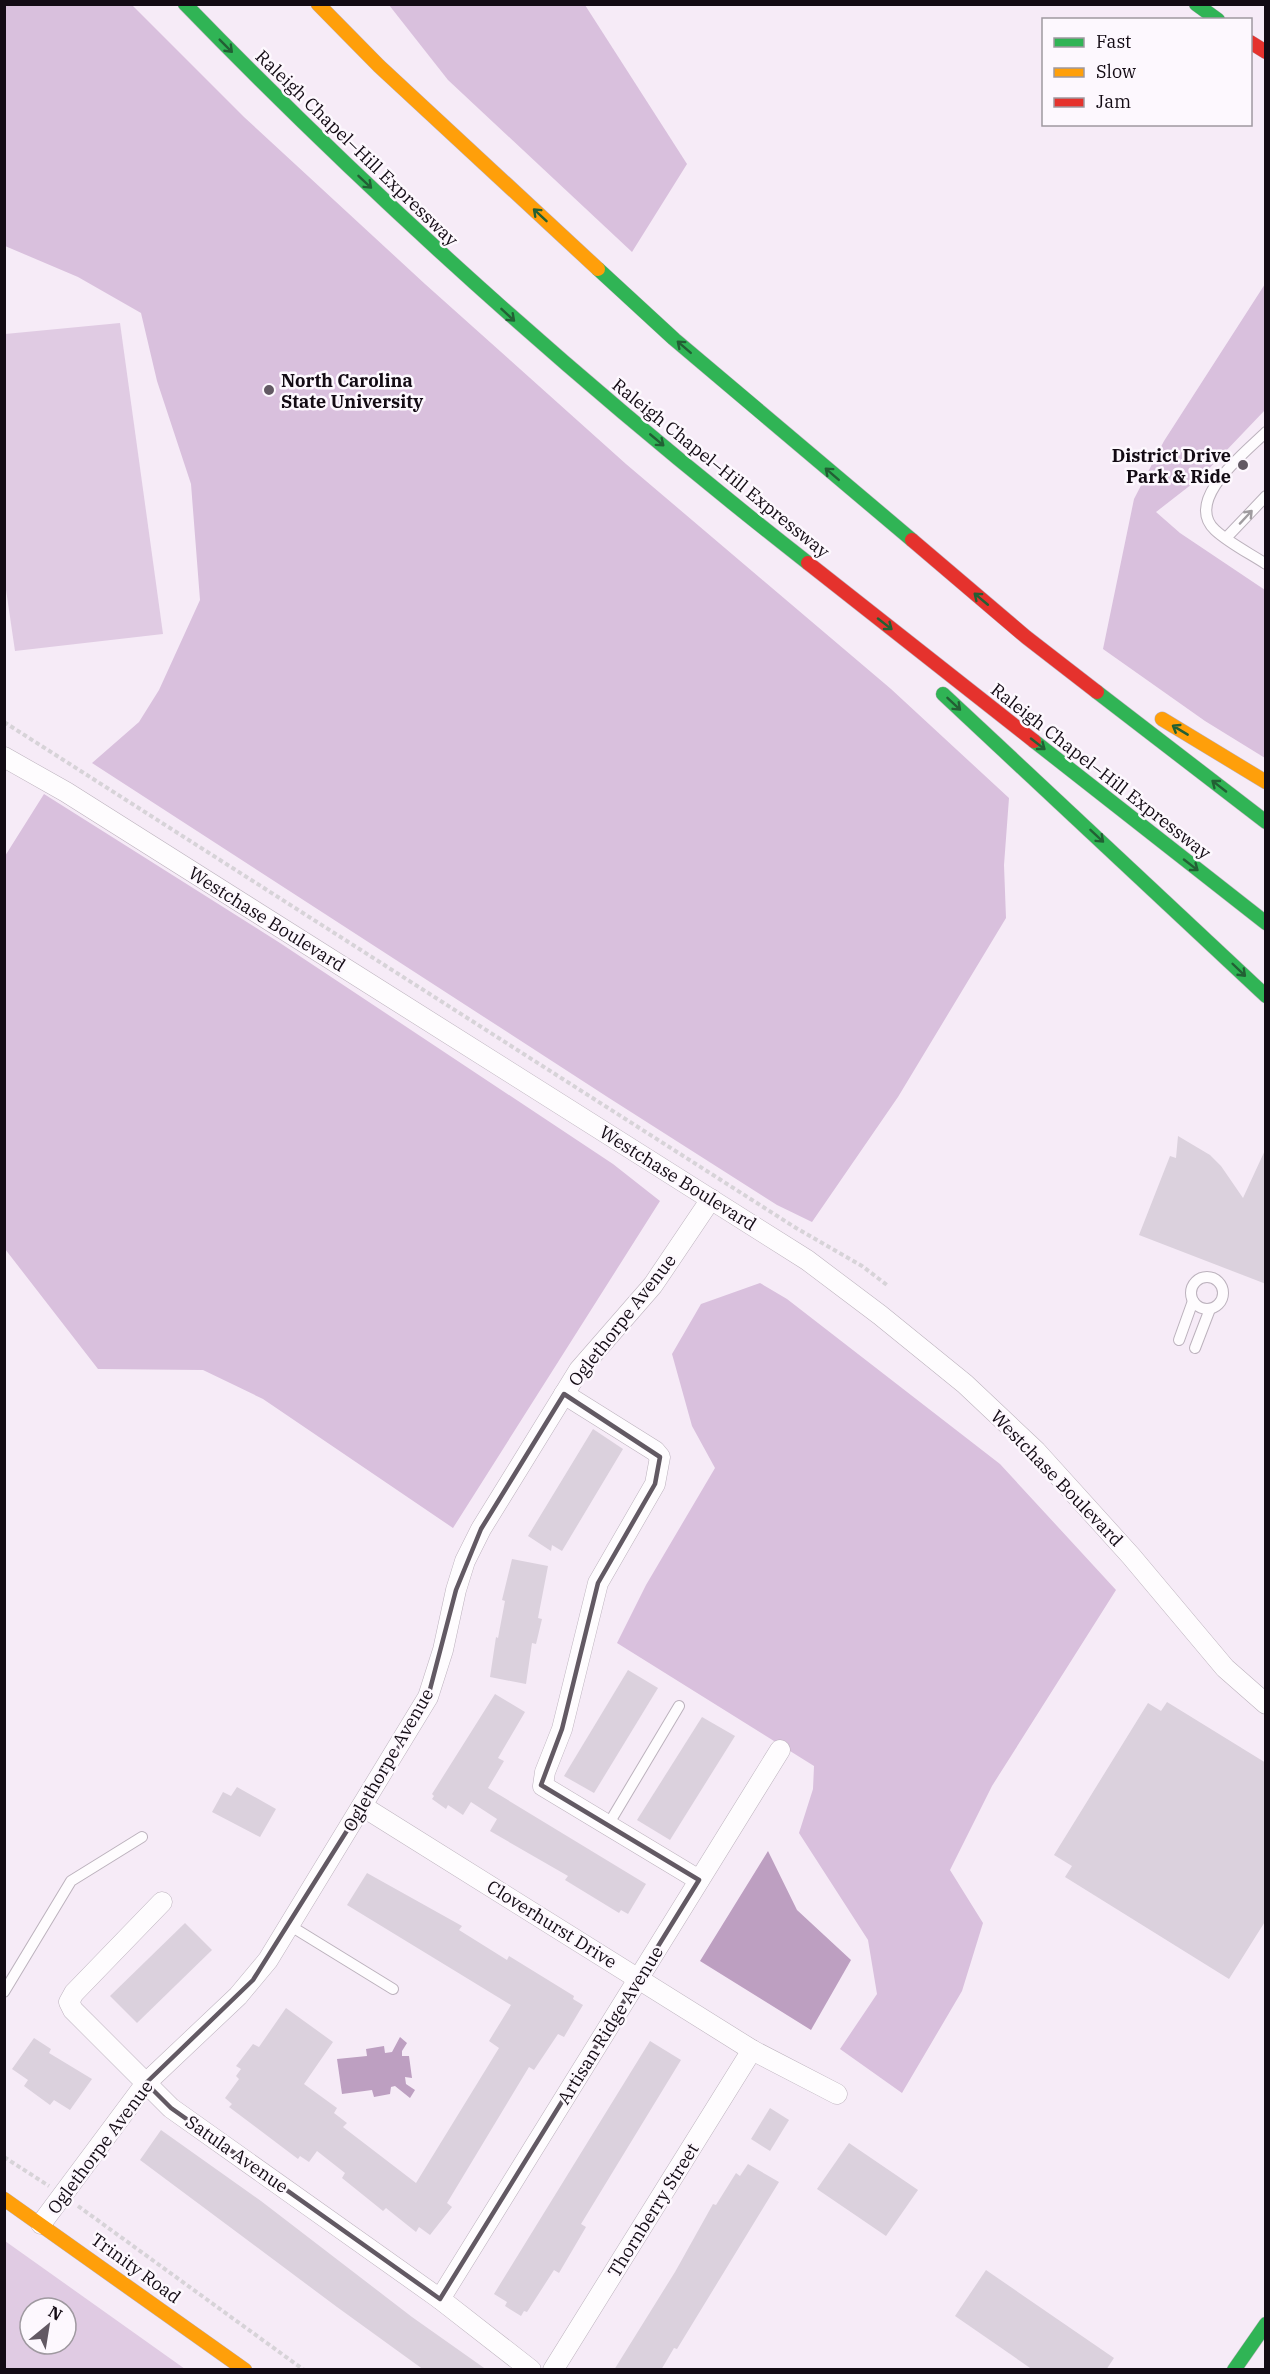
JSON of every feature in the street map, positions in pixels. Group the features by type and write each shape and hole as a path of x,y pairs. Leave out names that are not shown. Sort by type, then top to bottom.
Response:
{"main road":[{"name":"Raleigh Chapel–Hill Expressway","path":"185,4 288,110 517,324 756,522 1266,923"},
{"path":"318,4 379,66 674,339 1026,637 1266,822"},
{"path":"1196,4 1215,18"},
{"path":"1252,43 1266,52"},
{"path":"756,522 888,644"},
{"path":"1026,637 1266,782"},
{"path":"932,685 1170,904 1266,996"},
{"name":"Trinity Road","path":"4,2199 242,2369"},
{"path":"1234,2370 1266,2324"}],"street":[{"name":"Westchase Boulevard","path":"4,757 66,792 807,1260 965,1384 1036,1451 1131,1556 1225,1668 1266,1704"},
{"name":"Oglethorpe Avenue","path":"41,2224 146,2083 238,1996 268,1960 428,1696 444,1650 454,1597 465,1562 482,1529 579,1370 653,1285 711,1199"},
{"path":"564,1394 660,1457 655,1484 598,1583 562,1729 543,1779 543,1786 699,1880"},
{"name":"Artisan Ridge Avenue","path":"440,2299 780,1750"},
{"name":"Cloverhurst Drive","path":"362,1806 752,2050 837,2094"},
{"name":"Satula Avenue","path":"162,1902 84,1981 69,2002 74,2010 171,2108 440,2299 531,2370"},
{"name":"Thornberry Street","path":"553,2370 752,2050"}],"lane":[{"path":"1266,432 1218,481 1206,500 1205,513 1208,522 1226,538 1266,564"},
{"path":"1226,538 1266,496"},
{"path":"1179,1340 1193,1301 1191,1291 1196,1282 1206,1277 1216,1279 1223,1288 1223,1298 1217,1307 1201,1308 1193,1301"},
{"path":"1195,1348 1210,1309"},
{"path":"608,1825 679,1706"},
{"path":"4,1992 71,1881 142,1837"},
{"path":"289,1925 393,1989"}],"path":[{"path":"4,722 796,1228 862,1266 887,1285"},
{"path":"4,2157 40,2181"},
{"path":"84,2210 304,2370"}],"highlighted area":[{"path":"564,1394 660,1457 655,1484 598,1583 562,1729 541,1785 699,1880 440,2299 171,2108 146,2083 253,1980 387,1767 428,1697 456,1590 481,1529"}],"shaded area":[{"name":"North Carolina State University","path":"4,5 132,5 244,117 425,284 626,464 891,689 1009,798 1004,865 1006,918 898,1097 812,1222 777,1205 609,1098 92,763 139,722 159,690 200,600 191,484 157,381 141,313 78,277 5,246"},
{"path":"389,5 585,5 687,164 632,252 448,80"},
{"path":"1265,284 1265,410 1201,477 1156,512 1180,533 1265,590 1265,758 1205,721 1103,649 1134,499 1164,441"},
{"path":"120,323 163,634 15,651 4,576 5,334"},
{"path":"44,794 280,943 613,1164 660,1201 453,1528 263,1399 203,1370 98,1369 5,1249 5,856"},
{"path":"760,1283 787,1299 1000,1464 1116,1590 992,1786 950,1870 983,1923 962,1991 902,2093 840,2049 877,1994 868,1940 799,1833 813,1789 814,1766 617,1643 646,1585 715,1468 692,1426 672,1354 701,1304"},
{"path":"768,1851 797,1910 851,1960 811,2030 700,1961"},
{"path":"400,2037 407,2043 402,2056 409,2056 412,2078 405,2077 406,2084 415,2090 410,2098 395,2086 391,2087 390,2094 374,2097 372,2090 342,2094 337,2059 367,2056 366,2049 384,2046 385,2053 392,2052"},
{"path":"5,2241 185,2369 5,2369"}],"building":[{"path":"1178,1136 1210,1155 1221,1166 1243,1198 1266,1148 1266,1284 1139,1235 1170,1156 1176,1158"},
{"path":"593,1429 623,1449 562,1551 552,1545 551,1551 528,1536"},
{"path":"512,1559 548,1566 538,1618 542,1619 536,1644 532,1643 526,1684 490,1677 496,1637 498,1638 505,1601 502,1600"},
{"path":"628,1670 658,1688 594,1793 564,1776"},
{"path":"495,1694 525,1712 498,1758 504,1761 488,1788 646,1884 628,1914 621,1910 619,1913 565,1880 568,1876 490,1831 497,1819 471,1802 463,1815 448,1805 446,1809 432,1799 434,1796 432,1794"},
{"path":"1167,1702 1266,1763 1266,1920 1229,1979 1065,1877 1072,1866 1054,1855 1148,1703 1161,1711"},
{"path":"702,1717 735,1736 670,1840 637,1820"},
{"path":"237,1787 276,1809 260,1837 212,1812 223,1792 231,1796"},
{"path":"367,1873 462,1926 459,1930 507,1960 509,1956 574,1996 573,1999 583,2005 564,2037 558,2034 534,2070 529,2067 447,2203 452,2207 430,2235 419,2227 416,2232 386,2208 383,2211 342,2178 345,2173 317,2151 309,2162 300,2156 298,2159 229,2107 232,2104 225,2098 239,2079 236,2076 241,2069 236,2066 253,2044 259,2047 286,2008 333,2042 304,2084 337,2108 334,2113 347,2123 343,2127 416,2183 499,2048 489,2041 511,2005 347,1905"},
{"path":"185,1923 212,1950 137,2023 110,1996"},
{"path":"34,2038 51,2049 49,2053 92,2079 70,2110 54,2100 50,2105 24,2086 28,2080 12,2069"},
{"path":"650,2041 681,2060 581,2224 586,2227 559,2273 554,2270 527,2312 524,2311 521,2316 505,2306 507,2302 494,2294"},
{"path":"770,2108 789,2120 770,2151 751,2139"},
{"path":"161,2130 261,2201 412,2317 487,2370 424,2370 337,2307 140,2160"},
{"path":"849,2143 918,2190 886,2236 817,2189"},
{"path":"748,2164 779,2182 677,2349 674,2348 661,2370 614,2370 675,2272 713,2204 716,2205 736,2173 740,2176"},
{"path":"986,2270 1114,2358 1106,2370 1033,2370 955,2316"}],"traffic: fast":[{"path":"185,4 334,152 487,294 645,431 808,563"},
{"path":"1196,4 1215,18"},
{"path":"598,269 674,339 912,540"},
{"path":"1097,692 1266,822"},
{"path":"943,694 1266,996"},
{"path":"1034,741 1266,923"},
{"path":"1234,2370 1266,2324"}],"traffic: slow":[{"path":"318,4 379,66 598,269"},
{"path":"1162,719 1266,782"},
{"path":"4,2199 245,2370"}],"traffic: jam":[{"path":"1252,43 1266,52"},
{"path":"912,540 1026,637 1097,692"},
{"path":"808,563 1034,741"}],"place":[{"name":"North Carolina State University","path":"269,390"},
{"name":"District Drive Park & Ride","path":"1243,465"}]}
